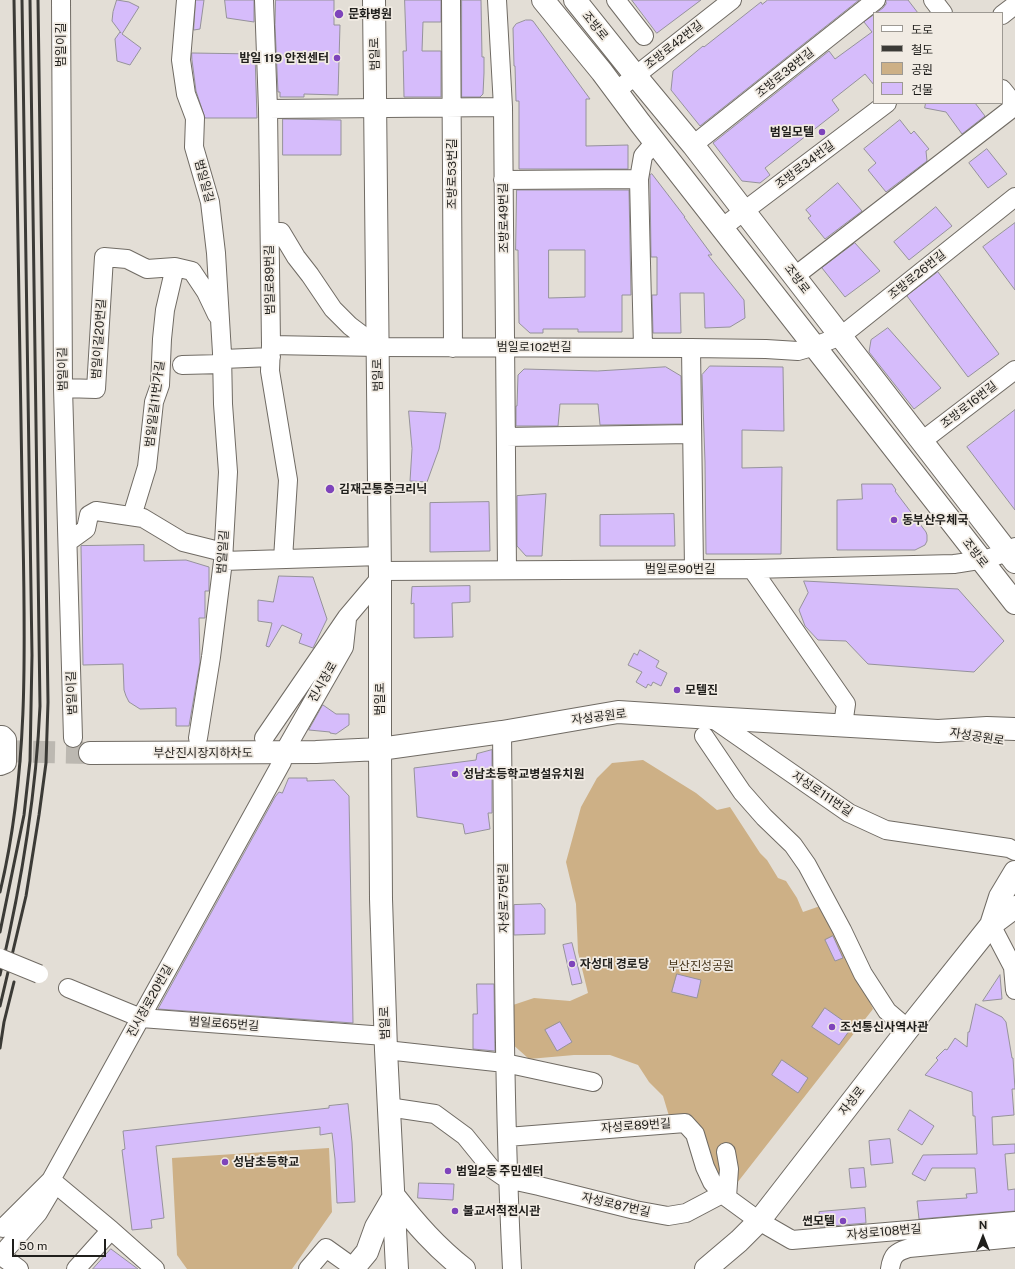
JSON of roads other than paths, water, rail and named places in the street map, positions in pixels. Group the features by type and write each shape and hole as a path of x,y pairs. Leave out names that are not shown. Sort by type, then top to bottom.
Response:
{"main road":[{"name":"범일로","path":"374,0 382,899 385,1043 397,1269"},
{"name":"조방로","path":"543,0 602,72 1015,603"},
{"name":"조방로","path":"575,0 693,145 922,441 1012,554"},
{"name":"자성공원로","path":"380,749 502,732 618,712 708,727 843,725 938,731 991,740 1015,742"},
{"name":"자성공원로","path":"938,731 987,728 1015,729"},
{"path":"0,736 5,740 5,762 0,764"},
{"path":"285,753 264,738 74,738 74,762 79,765 265,766 285,753 380,749"},
{"name":"부산진시장지하차도","path":"90,753 316,752"},
{"name":"자성로","path":"991,925 1000,897 1015,872"},
{"name":"자성로","path":"706,1269 739,1241 759,1221 991,925 1015,907"},
{"path":"353,1269 367,1252 376,1227 394,1196 416,1224 446,1255 464,1269"}],"street":[{"name":"범일이길","path":"61,0 63,388 74,738"},
{"name":"범일일길","path":"186,0 181,60 186,94 195,118 194,147 210,202 216,253 223,361 223,404 228,472 223,556 211,657 198,738"},
{"name":"범일로89번길","path":"264,0 270,232 270,371 288,480 283,558"},
{"name":"조방로53번길","path":"451,0 453,348"},
{"name":"조방로49번길","path":"497,0 503,107 507,570"},
{"path":"616,0 644,36"},
{"name":"조방로42번길","path":"616,90 732,0"},
{"name":"조방로38번길","path":"693,145 876,0"},
{"path":"933,0 941,12"},
{"path":"1003,14 1015,5"},
{"path":"795,276 1015,106 1003,90"},
{"name":"조방로34번길","path":"723,227 886,104"},
{"path":"268,109 503,107"},
{"path":"642,347 639,179 643,156 655,142"},
{"path":"503,180 639,179"},
{"name":"조방로26번길","path":"815,346 841,336 1015,197"},
{"name":"범일로","path":"270,232 281,232 296,257 310,275 332,309 350,326 378,347"},
{"name":"범일이길20번길","path":"63,388 96,389 104,257 127,259 147,269 175,266"},
{"path":"175,266 192,271 206,292 220,323"},
{"name":"범일일길11번가길","path":"132,516 147,467 154,402 160,385 165,310 175,266"},
{"name":"범일로102번길","path":"223,361 271,351 378,347 642,347 766,349 798,352 815,346"},
{"path":"691,348 694,569"},
{"path":"182,365 223,361"},
{"name":"조방로16번길","path":"922,441 1015,370"},
{"path":"506,437 692,434"},
{"path":"68,542 86,529 89,515 96,511 144,518 183,542 223,556 283,558 380,569 264,738"},
{"name":"범일로90번길","path":"380,569 694,569 954,564 1012,554"},
{"path":"752,568 846,704 843,725"},
{"name":"진시장로","path":"285,753 344,647 347,617"},
{"path":"708,727 742,792 764,817 793,845 807,865 842,930 863,974 887,1011 908,1029"},
{"name":"자성로111번길","path":"708,727 849,813 886,830 1009,848 1015,851"},
{"name":"자성로75번길","path":"502,732 507,1179 512,1269"},
{"name":"진시장로20번길","path":"3,1228 54,1182 285,753"},
{"path":"991,925 1014,966 1015,990"},
{"path":"0,958 39,974"},
{"name":"범일로65번길","path":"68,988 141,1018 385,1043"},
{"name":"범일로","path":"385,1043 505,1063"},
{"path":"505,1063 593,1082"},
{"path":"388,1107 435,1114 466,1136 491,1168 507,1179"},
{"name":"자성로89번길","path":"507,1137 685,1122 695,1134 705,1167 712,1182 724,1196 759,1221"},
{"path":"724,1196 730,1169 726,1152"},
{"name":"자성로87번길","path":"507,1179 635,1210 668,1216 686,1213 724,1196"},
{"path":"19,1269 0,1256 38,1213 54,1182 155,1269"},
{"name":"자성로108번길","path":"759,1221 792,1240 1015,1221"},
{"path":"76,1269 111,1230"},
{"path":"890,1269 892,1258 898,1252 909,1248 1015,1238"},
{"path":"308,1269 326,1248 353,1269"}],"tunnel":[{"path":"0,751 90,753"}],"railway":[{"path":"0,892 10,842 17,791 22,740 24,688 24,584 14,0"},
{"path":"0,932 24,815 30,761 32,655 22,0"},
{"path":"0,975 15,908 31,808 40,706 30,0"},
{"path":"0,1006 26,896 46,763 48,702 38,0"},
{"path":"0,1048 4,1022 14,982"}],"place":[{"name":"문화병원","path":"339,14"},
{"name":"밤일 119 안전센터","path":"337,58"},
{"name":"범일모텔","path":"822,132"},
{"name":"김재곤통증크리닉","path":"330,489"},
{"name":"동부산우체국","path":"894,520"},
{"name":"모텔진","path":"677,690"},
{"name":"성남초등학교병설유치원","path":"455,774"},
{"name":"자성대 경로당","path":"572,964"},
{"name":"조선통신사역사관","path":"832,1027"},
{"name":"성남초등학교","path":"225,1162"},
{"name":"범일2동 주민센터","path":"448,1171"},
{"name":"불교서적전시관","path":"455,1211"},
{"name":"썬모텔","path":"843,1221"}],"park label":[{"name":"부산진성공원","path":"701,966"}]}
